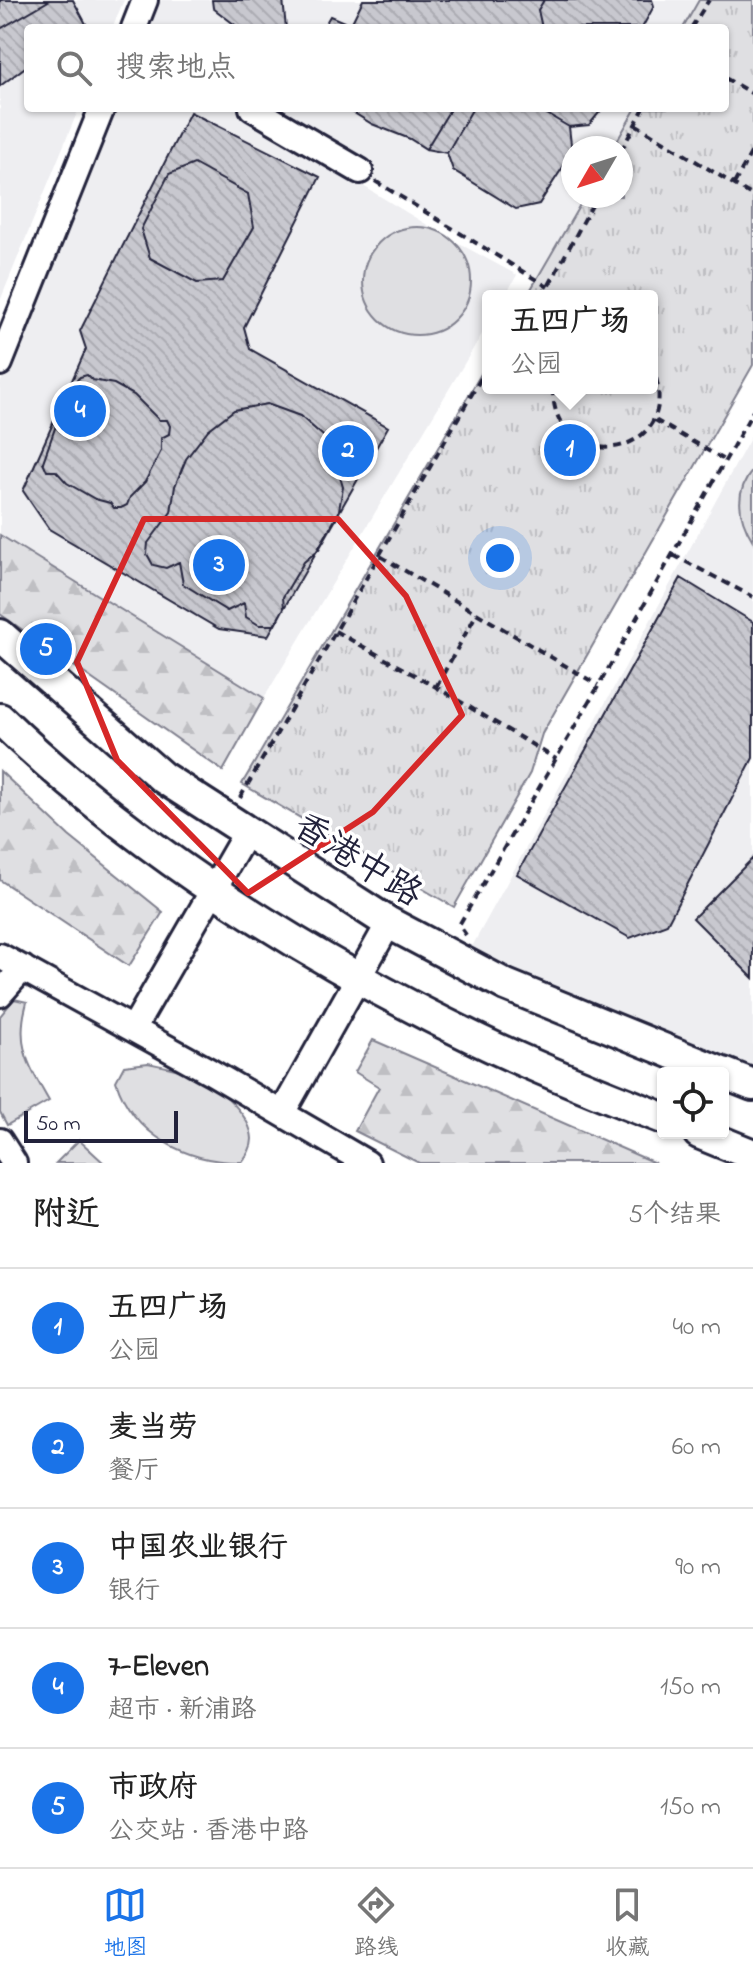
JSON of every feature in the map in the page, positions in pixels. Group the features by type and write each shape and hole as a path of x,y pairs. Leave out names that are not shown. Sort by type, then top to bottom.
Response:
{"main road":[{"name":"香港中路","path":"0,635 162,777 389,923 506,985 708,1067"},
{"path":"0,719 135,835 358,979 480,1041 657,1115"},
{"name":"香港中路","path":"729,1075 753,1085"},
{"path":"710,1139 737,1154"}],"street":[{"path":"136,24 145,0"},
{"path":"0,363 100,112"},
{"path":"259,112 360,171"},
{"path":"133,1029 214,888 239,828"},
{"path":"282,1113 389,923"},
{"path":"0,956 367,1163"},
{"path":"0,994 23,968"},
{"path":"0,1141 14,1163"}],"path":[{"path":"694,24 709,0"},
{"path":"729,80 753,94"},
{"path":"629,136 642,112"},
{"path":"635,124 753,196"},
{"path":"734,184 753,149"},
{"path":"360,171 548,287"},
{"path":"545,290 591,208"},
{"path":"239,828 241,794 482,377"},
{"path":"554,394 555,411 565,430 581,443 602,449 623,447 642,436 655,420 660,402 658,386"},
{"path":"468,937 459,925 753,411"},
{"path":"655,420 724,460"},
{"path":"673,555 753,597"},
{"path":"380,556 599,685"},
{"path":"436,687 477,613"},
{"path":"335,631 556,759"}],"highlighted area":[{"path":"144,519 338,519 406,596 462,715 373,812 248,893 117,760 77,662"}],"shaded area":[{"path":"0,0 124,0 114,24 24,24 24,112 77,112 0,301"},
{"path":"161,0 715,0 701,24 151,24"},
{"path":"108,112 242,112 447,237 517,275 508,290 482,290 482,334 264,698 0,535 0,384"},
{"path":"259,112 649,112 630,136 561,136 561,208 594,208 548,287"},
{"path":"753,433 753,1088 729,1078 729,1067 704,1067 463,963"}],"green space":[{"path":"699,0 753,0 753,365 542,734 530,773 454,907 242,784 482,372 482,394 658,394 658,290 530,290 578,208 633,208 633,136 620,136 634,112 729,112 729,24 685,24"},
{"path":"417,227 447,236 455,243 462,251 471,281 462,311 455,319 447,326 417,335 387,326 379,319 372,311 363,281 372,251 379,243 387,236"},
{"path":"753,470 753,541 740,505 743,487"},
{"path":"0,535 264,698 223,771 0,614"},
{"path":"0,771 69,836 163,912 129,966 0,880"},
{"path":"14,999 27,1002 23,1042 35,1076 49,1101 7,1125 0,1112 0,1016"},
{"path":"373,1040 655,1163 419,1163 355,1131 379,1087 355,1072"},
{"path":"148,1063 196,1076 218,1089 234,1104 246,1121 252,1139 242,1162 221,1161 182,1151 149,1131 135,1117 116,1081 124,1066"},
{"path":"79,1140 104,1163 56,1163"}],"building":[{"path":"0,0 73,0 86,24 24,24 24,68 0,86"},
{"path":"0,0 50,0 0,29"},
{"path":"212,0 283,0 286,24 234,24 213,8"},
{"path":"363,0 652,0 654,6 644,24 325,24 330,16 352,22"},
{"path":"544,0 652,0 654,6 644,24 541,24 538,10"},
{"path":"330,16 355,24 325,24"},
{"path":"190,112 320,177 244,327 250,349 388,427 268,636 219,629 49,529 23,491 86,349 80,331"},
{"path":"352,112 600,112 589,125 569,127 570,136 561,136 561,170 539,204 516,209 453,170 447,153 426,149 372,124"},
{"path":"352,112 449,112 426,149"},
{"path":"471,112 544,112 569,127 570,136 561,136 561,170 539,204 516,209 453,170 447,153"},
{"path":"194,164 248,194 254,227 223,281 197,283 150,258 141,229 169,174"},
{"path":"87,375 92,380 114,384 134,395 159,420 167,420 170,426 169,434 161,438 161,451 145,482 121,508 114,508 110,503 95,499 67,483 56,471 47,471 43,462 59,417 78,389 75,382"},
{"path":"267,404 300,416 329,441 343,487 338,516 319,549 304,562 283,597 284,608 275,625 259,625 246,617 244,603 227,611 183,584 179,562 166,568 153,565 147,554 148,543 171,512 175,486 186,459 208,430 234,410"},
{"path":"681,578 753,622 753,758 667,924 630,938 517,874"},
{"path":"753,858 753,978 693,918"}],"place":[{"name":"7-Eleven","path":"80,411"},
{"name":"五四广场","path":"570,450"},
{"name":"麦当劳","path":"348,451"},
{"name":"中国农业银行","path":"219,565"},
{"name":"市政府","path":"46,649"}]}
